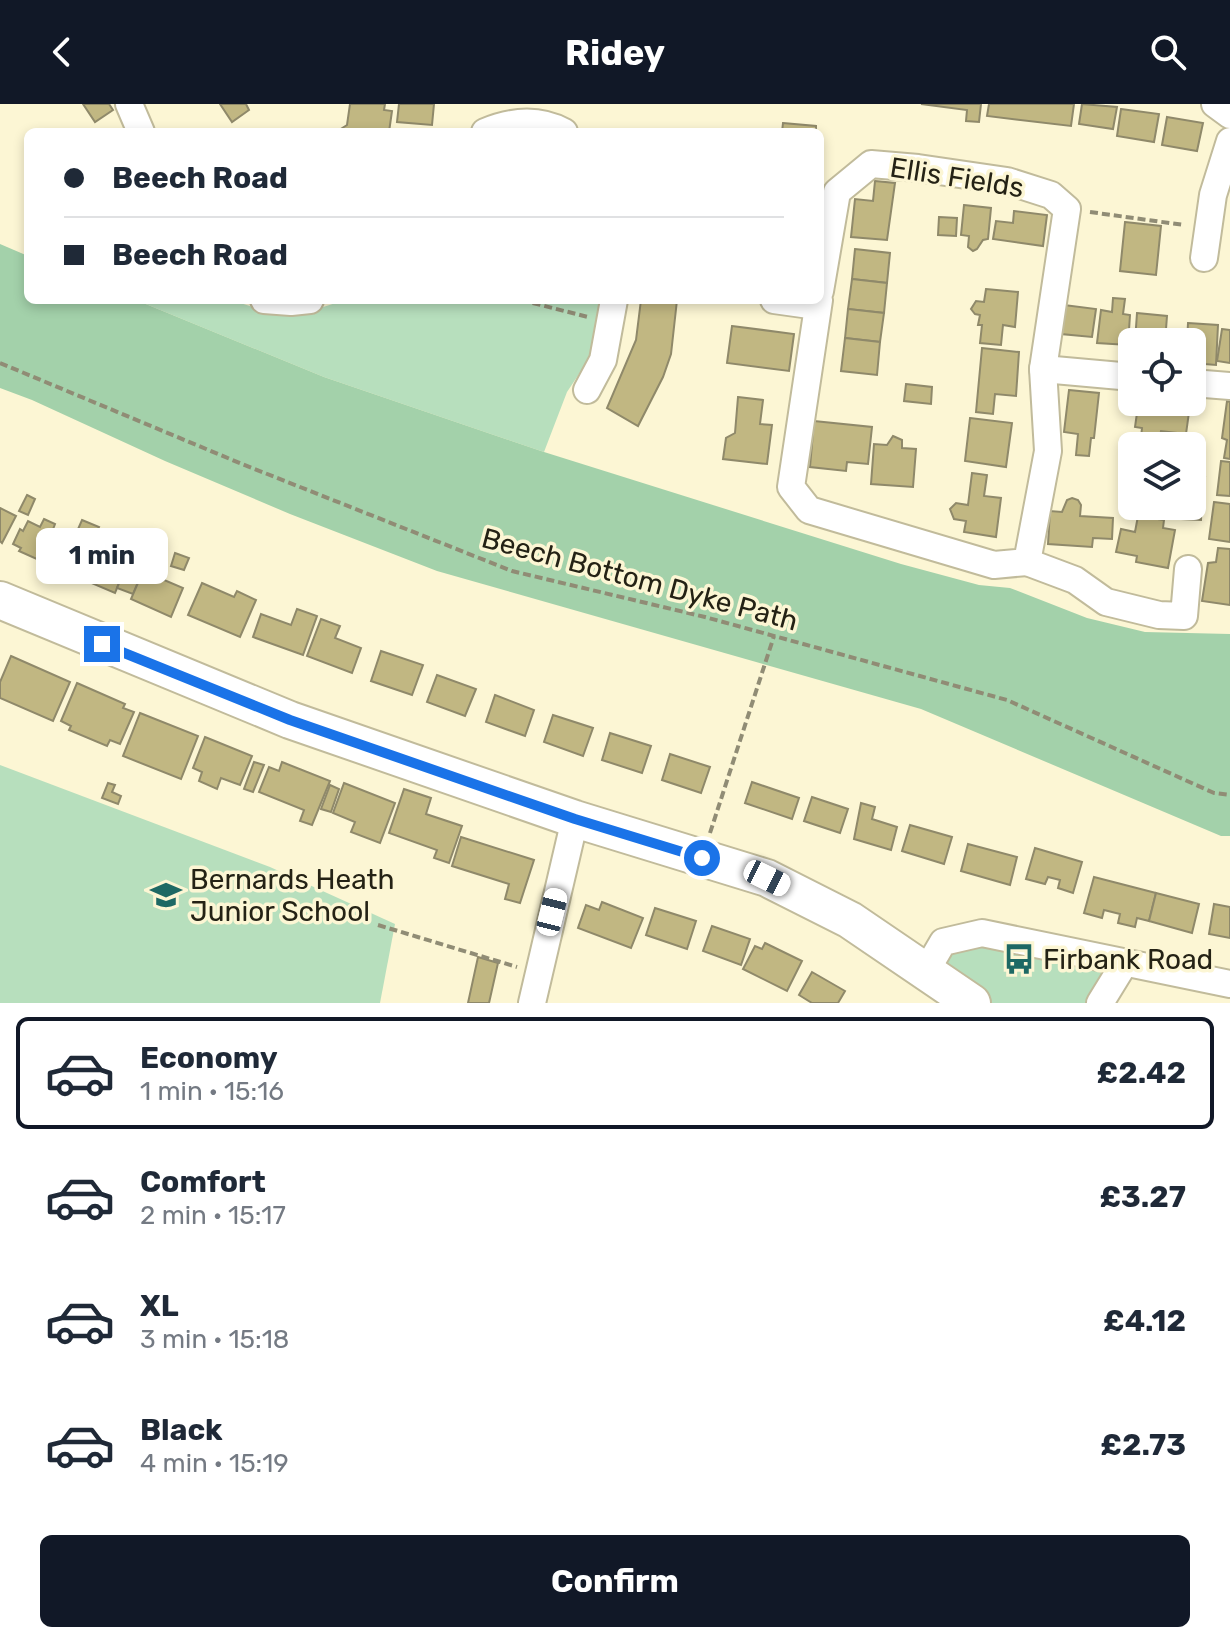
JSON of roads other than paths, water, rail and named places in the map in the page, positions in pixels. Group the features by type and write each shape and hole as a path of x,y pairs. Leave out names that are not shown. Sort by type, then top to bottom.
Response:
{"street":[{"path":"129,104 139,128"},
{"path":"1215,104 1230,115"},
{"path":"495,128 519,122 552,128"},
{"path":"1204,258 1213,195 1230,141"},
{"name":"Ellis Fields","path":"824,269 837,192 871,164 1007,181 1051,195 1067,209 1043,369"},
{"name":"Ellis Fields","path":"818,304 791,487 809,510 994,565 1027,562 1075,580 1106,602 1159,615 1184,616 1188,569"},
{"path":"587,390 603,360 612,310"},
{"path":"1027,562 1048,451 1043,369 1118,376"},
{"path":"1206,384 1230,386"},
{"path":"0,600 290,720 575,819 767,878 850,920 972,1003"},
{"path":"532,1003 575,819"},
{"path":"926,971 943,942 982,933 1230,984"},
{"path":"1100,1003 1124,964"}],"place":[{"name":"Bernards Heath Junior School","path":"166,895"},
{"name":"Firbank Road","path":"1019,959"}]}
